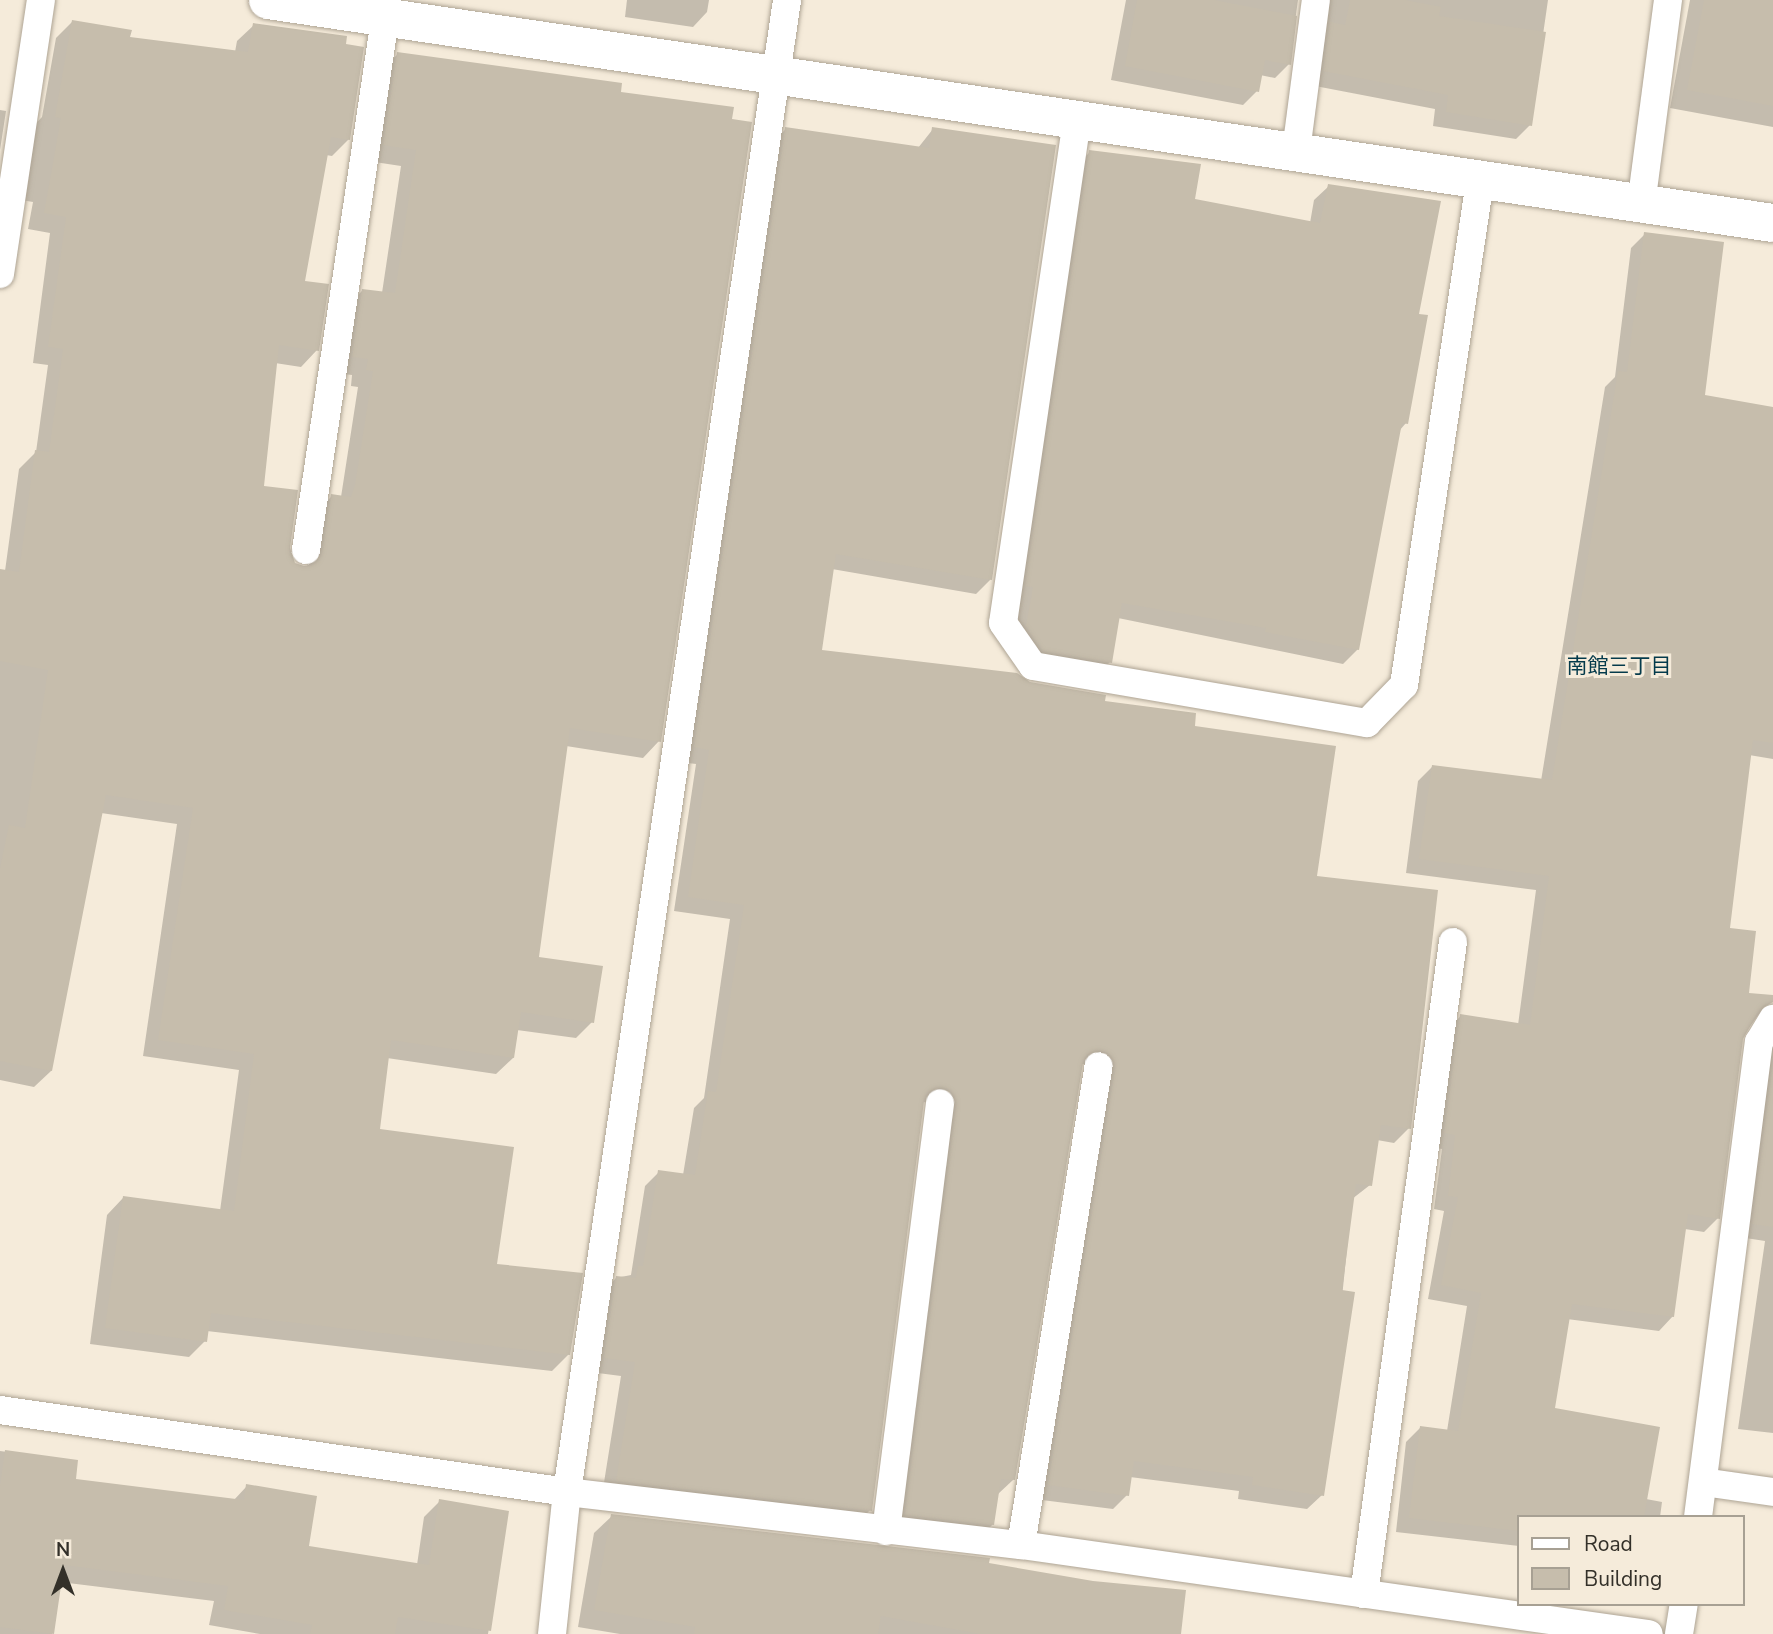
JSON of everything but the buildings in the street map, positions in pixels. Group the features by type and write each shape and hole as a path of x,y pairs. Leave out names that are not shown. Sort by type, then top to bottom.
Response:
{"street":[{"path":"268,0 313,3 385,19 1773,223"}],"lane":[{"path":"0,274 41,0"},
{"path":"552,1634 568,1492 788,0"},
{"path":"1296,151 1316,0"},
{"path":"1641,205 1668,0"},
{"path":"306,550 385,19"},
{"path":"1077,120 1003,623 1033,666 1367,723 1404,685 1480,181"},
{"path":"1364,1594 1453,942"},
{"path":"1698,1515 1759,1042 1773,1019"},
{"path":"1021,1545 1099,1066"},
{"path":"886,1531 940,1103"},
{"path":"0,1410 568,1492 1021,1545 1649,1634"},
{"path":"1703,1482 1773,1492"},
{"path":"1679,1634 1684,1606"}],"district":[{"name":"南館三丁目","path":"1619,666"}]}
